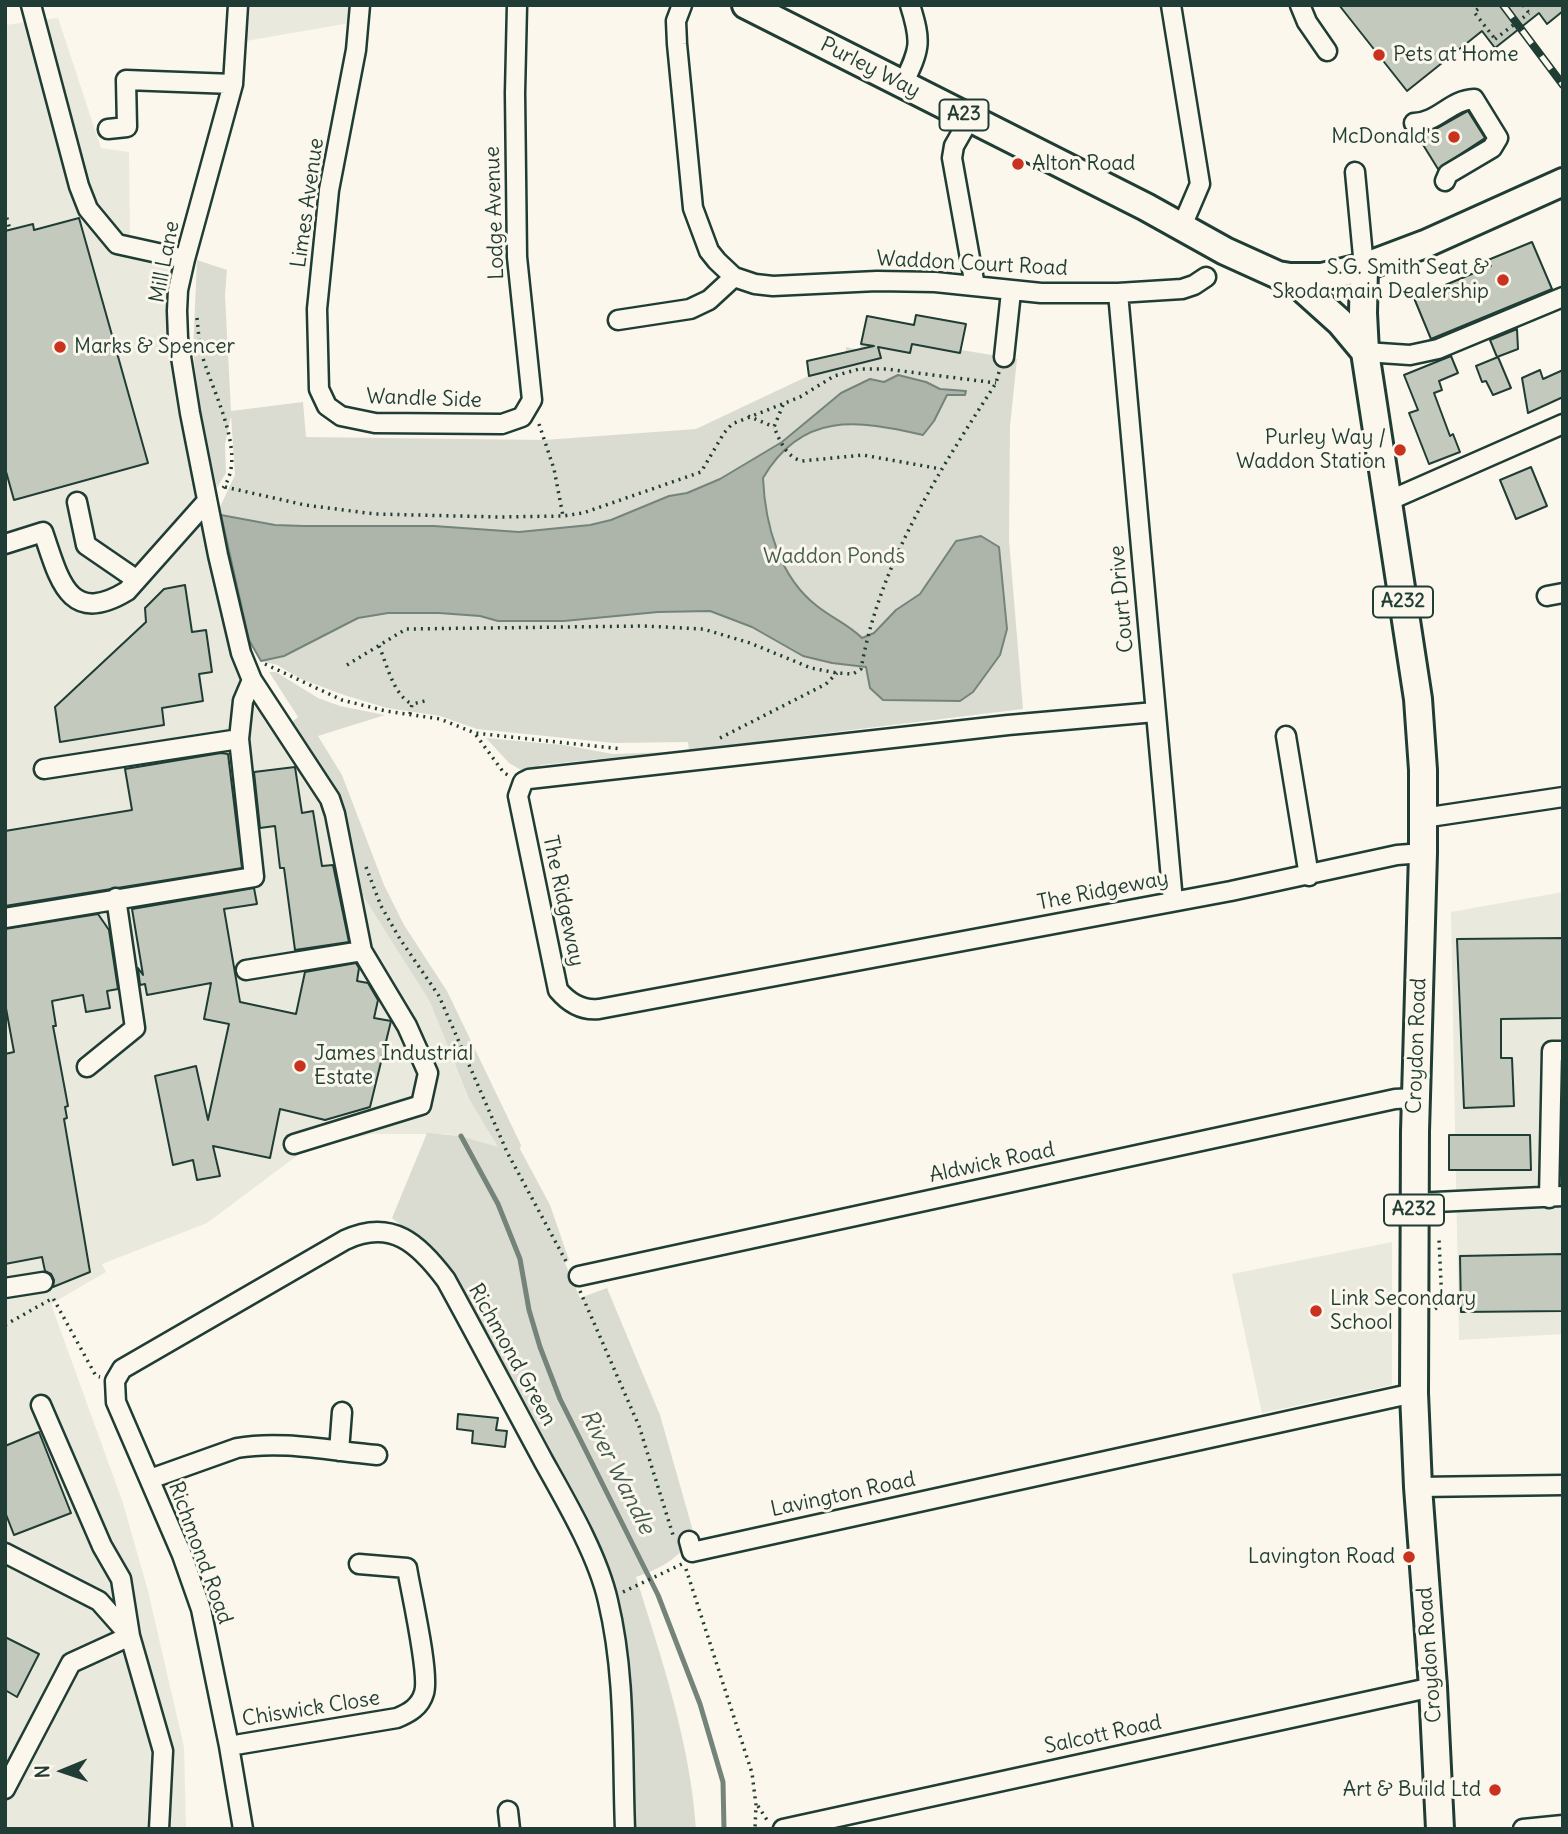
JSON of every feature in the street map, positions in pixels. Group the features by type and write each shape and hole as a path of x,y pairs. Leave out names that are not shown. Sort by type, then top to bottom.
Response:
{"highway":[{"name":"Purley Way","path":"746,5 1182,226"},
{"name":"A23","path":"1182,226 1248,262 1290,277 1322,276 1364,267 1425,244 1563,181"},
{"name":"Croydon Road","path":"1364,267 1366,352 1418,699 1423,771 1415,1098 1414,1393 1440,1829"},
{"path":"1290,277 1340,322 1366,352"}],"street":[{"path":"31,5 76,174 88,209 117,244 185,259"},
{"name":"Mill Lane","path":"239,5 233,84 178,290 178,338 207,501 241,653 259,673 330,799 362,951 407,1026 428,1073 421,1105 294,1144"},
{"name":"Limes Avenue","path":"327,406 319,389 317,309 329,190 356,50 360,5"},
{"name":"Lodge Avenue","path":"517,5 517,257 532,400 522,417"},
{"name":"Waddon Court Road","path":"682,5 676,21 677,44 694,208 709,251 734,276 755,284 773,286 877,281 975,286 1012,292 1118,293 1182,289 1206,277"},
{"path":"903,84 917,52 919,39 910,5"},
{"path":"1171,5 1200,184 1182,226"},
{"path":"1300,5 1307,22 1327,51"},
{"path":"107,129 127,127 126,80 233,84"},
{"path":"1414,123 1428,122 1463,99 1474,99 1498,138 1492,148 1448,174 1445,181"},
{"path":"970,118 954,146 952,158 975,286"},
{"path":"1355,172 1364,267"},
{"path":"618,320 690,309 709,300 734,276"},
{"path":"1004,356 1012,292"},
{"name":"Court Drive","path":"1118,293 1173,901"},
{"path":"1366,352 1410,355 1438,349 1563,297"},
{"name":"Wandle Side","path":"327,406 341,416 375,423 502,424 522,417"},
{"path":"1388,501 1563,424"},
{"path":"5,544 43,532 66,591 75,600 85,604 99,604 127,591 207,501"},
{"path":"77,502 86,545 137,580"},
{"path":"5,918 254,877 239,739 243,701 259,673"},
{"path":"523,782 555,775 1008,724 1156,712"},
{"path":"1286,736 1309,876"},
{"path":"44,769 239,739"},
{"name":"The Ridgeway","path":"523,782 518,796 558,990 572,1004 591,1010 1309,876 1397,855 1423,853"},
{"path":"1423,818 1563,797"},
{"path":"86,1067 135,1028 116,898"},
{"path":"246,970 362,951"},
{"path":"1414,1203 1556,1197 1552,1051 1563,1051"},
{"name":"Aldwick Road","path":"576,1277 1395,1098 1415,1098"},
{"name":"Richmond Green","path":"115,1381 122,1369 359,1234 395,1233 415,1244 446,1280 574,1518 608,1599 621,1684 625,1829"},
{"path":"5,1288 43,1283"},
{"name":"Richmond Road","path":"115,1381 116,1402 182,1555 201,1609 243,1829"},
{"name":"Lavington Road","path":"686,1546 1414,1393"},
{"path":"41,1405 102,1546 121,1579 131,1636 163,1751 159,1829"},
{"path":"339,1451 342,1412"},
{"path":"150,1479 237,1448 251,1446 282,1446 377,1455"},
{"path":"1418,1487 1563,1485"},
{"path":"5,1553 99,1601 131,1636"},
{"name":"Chiswick Close","path":"229,1746 397,1718 407,1714 420,1702 425,1680 407,1568 359,1564"},
{"path":"5,1788 71,1663 131,1636"},
{"name":"Salcott Road","path":"783,1829 1433,1687"},
{"path":"1523,1829 1563,1825"}],"path":[{"path":"1478,9 1474,12 1495,39 1529,13 1523,5"},
{"path":"5,211 10,230"},
{"path":"196,309 201,350 223,414 230,444 231,475 225,487 207,501"},
{"path":"347,665 406,629 644,625 704,629 750,643 811,668 853,674 861,669 867,633 900,544 941,469 996,383 1004,356"},
{"path":"225,487 305,505 375,514 563,516 583,513 701,472 723,433 732,424 748,415 800,397 834,376 859,369 917,372 996,383"},
{"path":"774,427 784,403"},
{"path":"748,415 774,427 789,454 802,461 863,455 941,469"},
{"path":"522,417 540,424 554,469 563,516"},
{"path":"379,646 405,701 412,704 425,701"},
{"path":"259,673 265,664 342,700 386,711 440,719 475,733 627,749"},
{"path":"712,741 723,738 826,684 837,673"},
{"path":"410,714 412,704"},
{"path":"475,733 504,773 523,782"},
{"path":"361,855 381,906 439,996 507,1152 576,1277 686,1546"},
{"path":"5,1325 53,1298 96,1376 115,1381"},
{"path":"639,1585 684,1563 752,1773 756,1805 755,1829"},
{"path":"756,1805 773,1829"}],"shaded area":[{"path":"247,5 352,5 350,23 246,41"},
{"path":"58,18 101,148 129,152 130,235 168,249 169,334 182,412 241,653 308,753 353,880 430,1002 469,1099 499,1148 445,1134 372,1134 306,1149 207,1223 102,1264 106,1272 51,1304 123,1503 148,1591 184,1747 186,1829 5,1829 5,25"},
{"name":"Waddon Ponds","path":"898,375 926,382 940,389 966,391 965,395 947,395 934,421 923,435 854,424 814,431 795,441 778,456 763,478 767,513 776,548 793,580 817,606 862,638 874,633 896,610 920,594 956,541 981,536 999,547 1007,629 1000,655 973,692 960,701 883,700 870,688 866,667 803,656 752,627 710,611 658,612 564,621 498,621 480,616 439,613 388,613 358,618 284,656 261,661 249,640 221,515 275,525 434,526 519,532 590,525 611,520 720,479 782,442 841,393 870,379 884,382"},
{"path":"1563,892 1563,1334 1459,1340 1451,912"},
{"name":"Link Secondary School","path":"1392,1242 1392,1385 1262,1413 1232,1274"}],"green space":[{"name":"Waddon Ponds","path":"197,260 227,270 225,295 231,411 303,402 306,437 544,440 696,429 808,376 807,361 846,353 846,347 860,350 861,344 910,353 912,344 960,353 961,350 1017,359 1010,426 1009,540 1023,709 689,750 688,742 614,743 477,729 440,716 387,708 344,695 301,679 277,665 261,661 249,640 220,507 235,475 231,416 225,444 226,473 217,488 199,402 193,351"},
{"path":"269,672 276,672 318,698 340,706 385,715 318,736 342,775 384,885 404,925 447,991 521,1145 520,1149 550,1205 569,1260 565,1263 580,1298 607,1288 660,1415 695,1538 668,1562 636,1577 681,1733 696,1829 628,1829 610,1592 431,1250 392,1218 427,1133 461,1136 498,1147 469,1099 430,1002 353,880 339,814 259,676 292,722 298,717"},
{"path":"486,738 564,745 613,754 668,752 541,765 526,773 509,763"}],"building":[{"path":"1339,5 1563,5 1563,11 1547,24 1539,13 1495,48 1482,31 1407,91"},
{"name":"McDonald's","path":"1468,111 1485,138 1438,169 1417,135 1436,129"},
{"name":"Marks & Spencer","path":"79,218 148,463 14,500 5,468 5,231 33,224 34,230"},
{"name":"S.G. Smith Seat & Skoda main Dealership","path":"1532,242 1552,289 1431,339 1414,298 1491,266 1488,260"},
{"path":"916,315 966,324 960,353 912,344 910,353 878,347 881,358 809,376 807,361 874,346 861,344 867,316 914,325"},
{"path":"1517,329 1518,349 1497,357 1490,340"},
{"path":"1451,356 1458,373 1439,381 1442,390 1434,393 1450,436 1453,434 1460,452 1429,464 1409,413 1418,410 1404,375"},
{"path":"1498,357 1511,388 1493,395 1486,381 1482,382 1476,366"},
{"path":"1540,370 1543,379 1563,370 1563,397 1528,413 1522,378"},
{"path":"1531,467 1547,506 1516,519 1500,480"},
{"path":"185,585 192,632 206,630 212,672 199,674 203,701 162,708 164,725 60,742 55,707 146,622 145,608 164,589"},
{"path":"228,754 242,868 5,906 5,831 132,810 125,769"},
{"path":"295,767 302,813 313,811 322,866 333,865 349,942 295,950 284,868 280,868 275,826 260,828 254,772"},
{"name":"James Industrial Estate","path":"254,888 257,904 224,909 240,1002 296,1014 305,972 356,963 359,968 357,981 368,983 378,1000 374,1018 391,1021 370,1107 325,1120 280,1109 270,1158 213,1146 220,1176 197,1180 193,1160 173,1165 155,1076 196,1066 208,1120 229,1024 204,1019 211,983 147,995 145,984 140,985 138,968 143,975 132,909"},
{"path":"98,914 109,930 118,989 107,991 110,1008 86,1012 83,995 52,1001 56,1026 53,1026 68,1106 65,1107 67,1118 64,1119 90,1272 53,1287 54,1280 51,1274 45,1271 42,1257 5,1264 5,1054 14,1052 5,1003 5,929"},
{"path":"1563,938 1563,1018 1501,1019 1501,1058 1512,1058 1514,1106 1464,1108 1457,939"},
{"path":"1449,1135 1530,1135 1531,1170 1449,1170"},
{"path":"1563,1254 1563,1311 1461,1312 1460,1256"},
{"path":"458,1414 498,1418 496,1430 507,1431 505,1447 472,1443 473,1431 457,1429"},
{"path":"39,1432 71,1513 14,1535 5,1512 5,1446"},
{"path":"5,1637 39,1654 17,1697 5,1690"}],"waterway":[{"name":"River Wandle","path":"461,1136 498,1204 520,1259 529,1310 560,1399 658,1595 700,1704 723,1782 724,1829"}],"railway":[{"path":"1503,5 1563,85"}],"place":[{"name":"Pets at Home","path":"1379,55"},
{"name":"McDonald's","path":"1454,137"},
{"name":"Alton Road","path":"1018,164"},
{"name":"S.G. Smith Seat & Skoda main Dealership","path":"1503,280"},
{"name":"Marks & Spencer","path":"60,347"},
{"name":"Purley Way / Waddon Station","path":"1400,450"},
{"name":"James Industrial Estate","path":"300,1066"},
{"name":"Link Secondary School","path":"1316,1311"},
{"name":"Lavington Road","path":"1409,1557"},
{"name":"Art & Build Ltd","path":"1495,1790"}]}
